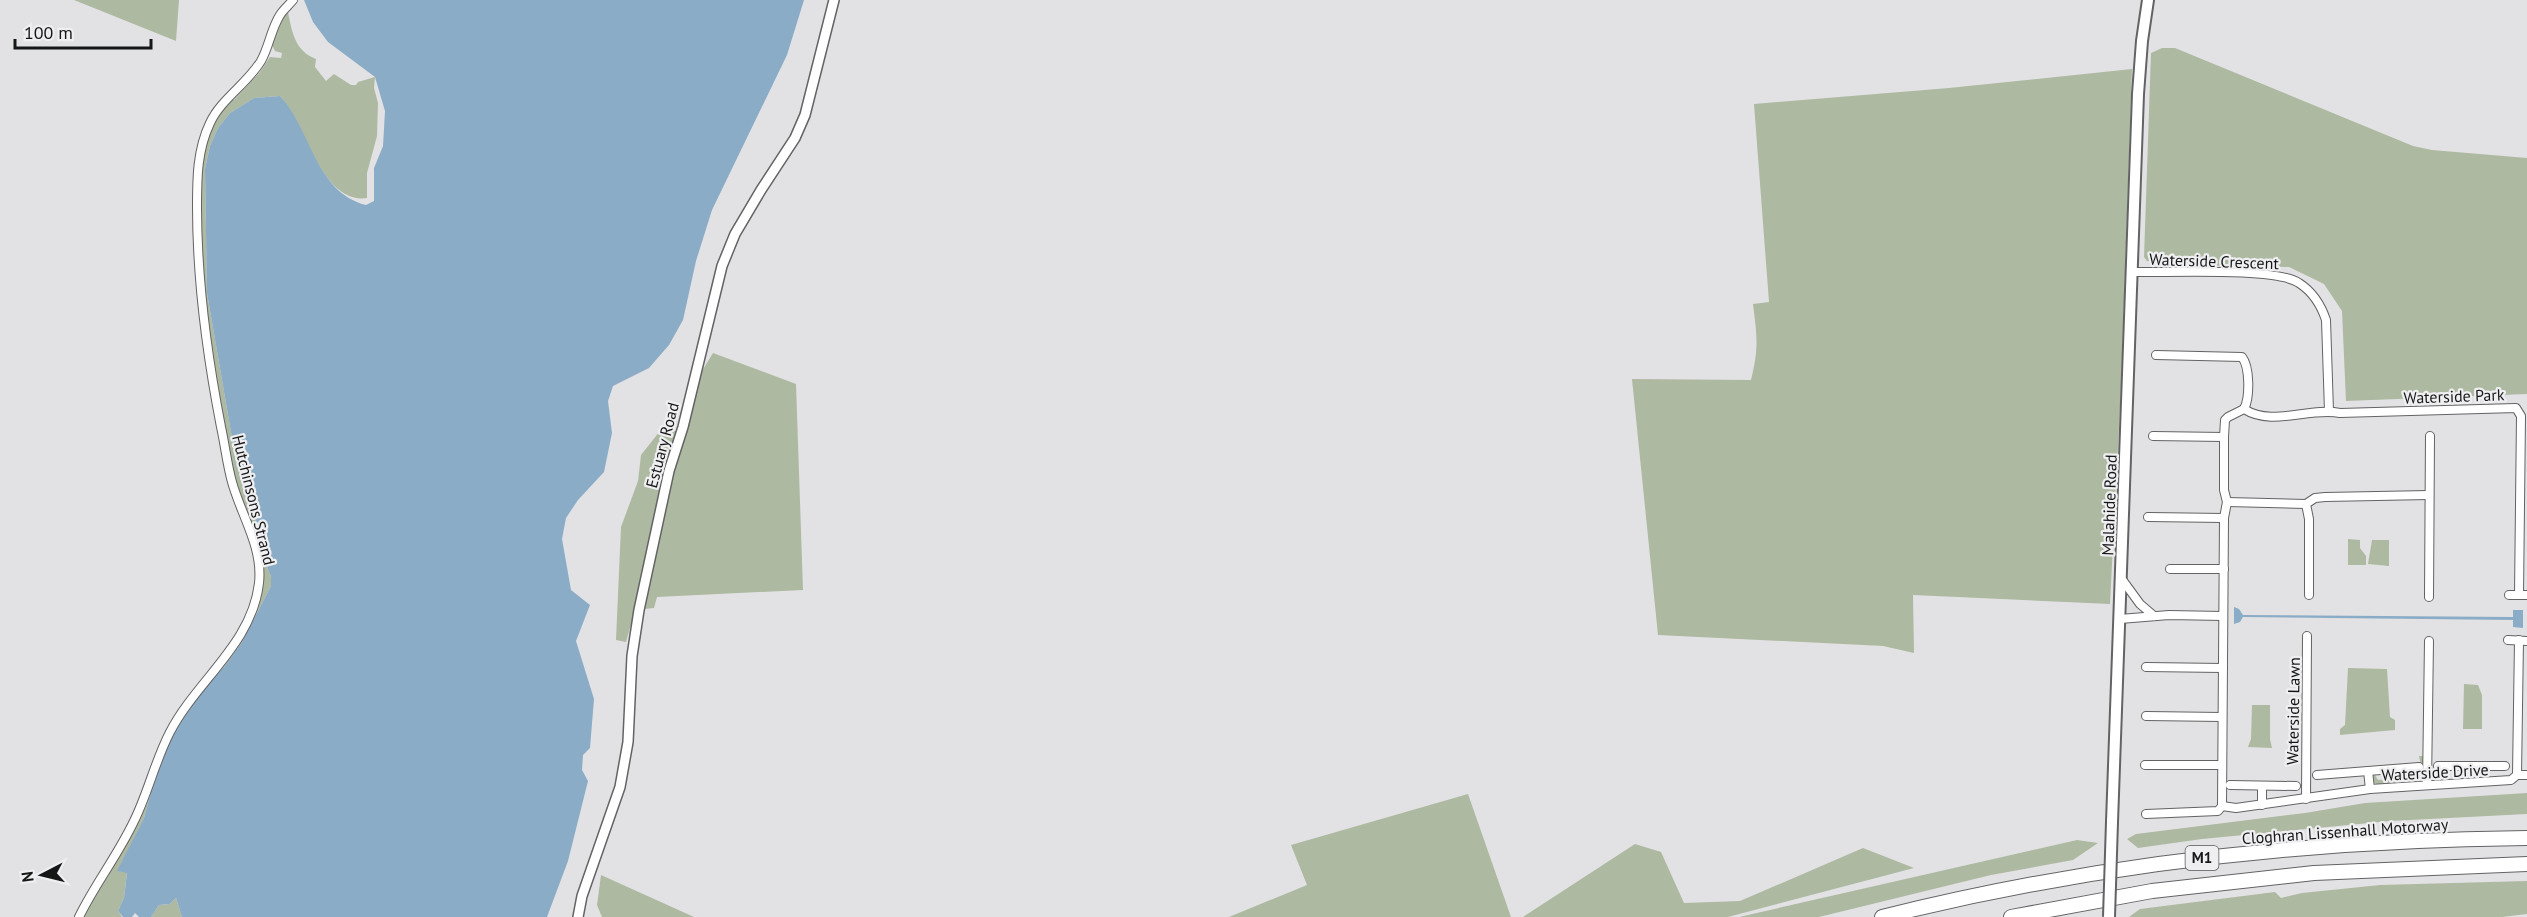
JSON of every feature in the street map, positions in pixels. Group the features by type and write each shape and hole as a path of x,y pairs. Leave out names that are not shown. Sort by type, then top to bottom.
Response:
{"highway":[{"name":"Cloghran Lissenhall Motorway","path":"1882,917 2010,887 2225,855 2346,844 2527,838"},
{"name":"M1","path":"2011,917 2152,891 2314,873 2527,864"}],"main road":[{"name":"Malahide Road","path":"2109,917 2138,94 2148,0"}],"street":[{"name":"Hutchinsons Strand","path":"79,917 136,817 170,732 190,699 235,644 255,606 259,564 254,542 232,482 204,325 197,224 199,161 201,146 210,122 252,74 267,50 280,14 293,0"},
{"name":"Estuary Road","path":"578,917 582,896 620,787 628,742 632,656 639,610 669,471 683,428 722,266 735,234 760,190 795,138 805,115 834,0"},
{"name":"Waterside Crescent","path":"2132,272 2273,274 2299,282 2316,300 2326,320 2330,411"},
{"path":"2156,355 2242,357 2247,364 2247,400 2244,409 2225,420 2224,436 2224,490 2227,502 2224,518 2222,806"},
{"name":"Waterside Park","path":"2244,409 2254,416 2267,417 2319,414 2330,411 2340,413 2510,407 2519,411 2521,416 2523,595 2509,595"},
{"path":"2153,436 2224,436"},
{"path":"2429,597 2430,436"},
{"path":"2227,502 2306,504 2315,498 2325,497 2429,495"},
{"path":"2306,504 2309,519 2308,595"},
{"path":"2148,517 2224,518"},
{"path":"2170,569 2224,569"},
{"path":"2121,578 2140,604 2154,616"},
{"path":"2120,619 2154,616 2223,616"},
{"name":"Waterside Lawn","path":"2306,799 2307,636"},
{"path":"2508,640 2523,641 2518,684 2517,775"},
{"path":"2427,785 2429,641"},
{"path":"2146,667 2223,668"},
{"path":"2146,716 2222,717"},
{"path":"2145,765 2222,765"},
{"path":"2438,766 2505,766"},
{"path":"2475,766 2475,783"},
{"name":"Waterside Drive","path":"2317,775 2419,767"},
{"name":"Waterside Drive","path":"2368,771 2370,789"},
{"name":"Waterside Drive","path":"2146,814 2218,812 2222,806 2236,808 2370,789 2504,783 2517,775 2527,775"},
{"path":"2230,785 2296,786"},
{"path":"2262,786 2262,805"}],"green space":[{"path":"74,0 179,0 176,41"},
{"path":"288,12 299,46 309,56 316,59 315,67 326,81 334,74 351,85 356,85 358,82 375,77 374,88 378,103 377,136 367,173 367,198 351,197 338,189 326,176 289,108 280,96 254,98 230,113 218,128 210,146 205,169 207,293 237,467 252,506 265,562 271,577 271,586 242,642 185,713 168,742 155,777 144,818 118,871 127,872 124,898 118,911 122,917 82,917 94,894 108,876 136,817 170,732 190,699 235,644 255,606 259,564 232,482 204,325 199,270 197,186 201,146 210,121 228,99 234,100 260,72 270,57 281,58 282,53 275,51 272,45 279,22"},
{"path":"2162,48 2175,48 2413,146 2432,150 2527,158 2527,394 2346,401 2342,311 2324,284 2289,267 2172,265 2147,261 2144,257 2151,53"},
{"path":"2132,69 2121,387 2110,604 1913,595 1914,653 1883,646 1658,635 1632,379 1751,380 1756,342 1753,304 1769,302 1754,104 1949,88"},
{"path":"713,353 796,384 803,590 657,597 654,608 635,610 626,642 616,640 621,527 638,481 641,455 660,431 686,431 702,371"},
{"path":"2348,539 2360,540 2360,548 2366,556 2366,565 2348,565"},
{"path":"2372,540 2389,540 2389,566 2368,564"},
{"path":"2348,668 2387,669 2390,717 2395,720 2395,730 2340,735 2340,729 2345,725"},
{"path":"2464,684 2478,685 2482,695 2482,729 2463,729"},
{"path":"2252,705 2270,705 2272,748 2248,747 2251,739"},
{"path":"2419,756 2423,756 2422,779 2377,784 2373,782 2372,777 2375,775 2378,780 2417,777 2417,771 2422,770"},
{"path":"2527,793 2527,814 2390,821 2202,839 2138,848 2127,839 2136,834 2305,813 2365,803"},
{"path":"1468,794 1511,917 1229,917 1307,885 1291,845"},
{"path":"2077,840 2098,843 2073,860 1991,875 1819,917 1739,917"},
{"path":"1635,844 1661,852 1684,903 1740,901 1863,848 1914,868 1728,917 1523,917"},
{"path":"601,875 694,917 602,917 597,905"},
{"path":"2527,881 2527,914 2502,917 2129,917 2140,909 2275,892 2281,898 2302,893 2380,885"},
{"path":"176,898 182,917 151,917 159,905 170,904"}],"water":[{"path":"304,0 804,0 787,55 712,210 696,261 683,320 669,345 649,368 613,386 608,401 612,433 604,472 578,500 566,518 562,539 571,590 590,605 576,641 594,699 590,748 583,755 582,770 588,781 568,861 547,917 182,917 176,898 170,904 159,905 151,917 139,917 135,913 132,917 123,917 118,911 124,898 127,873 117,871 144,818 155,777 168,742 185,713 242,642 271,586 271,577 265,562 252,506 237,467 207,293 205,169 210,146 218,128 230,113 254,98 280,96 291,110 325,174 335,187 349,198 366,205 374,201 374,168 383,146 385,111 375,77 328,42 313,22"},
{"path":"2234,607 2239,609 2243,615 2513,617 2513,610 2523,610 2523,628 2513,627 2513,620 2243,617 2240,622 2234,624"}]}
